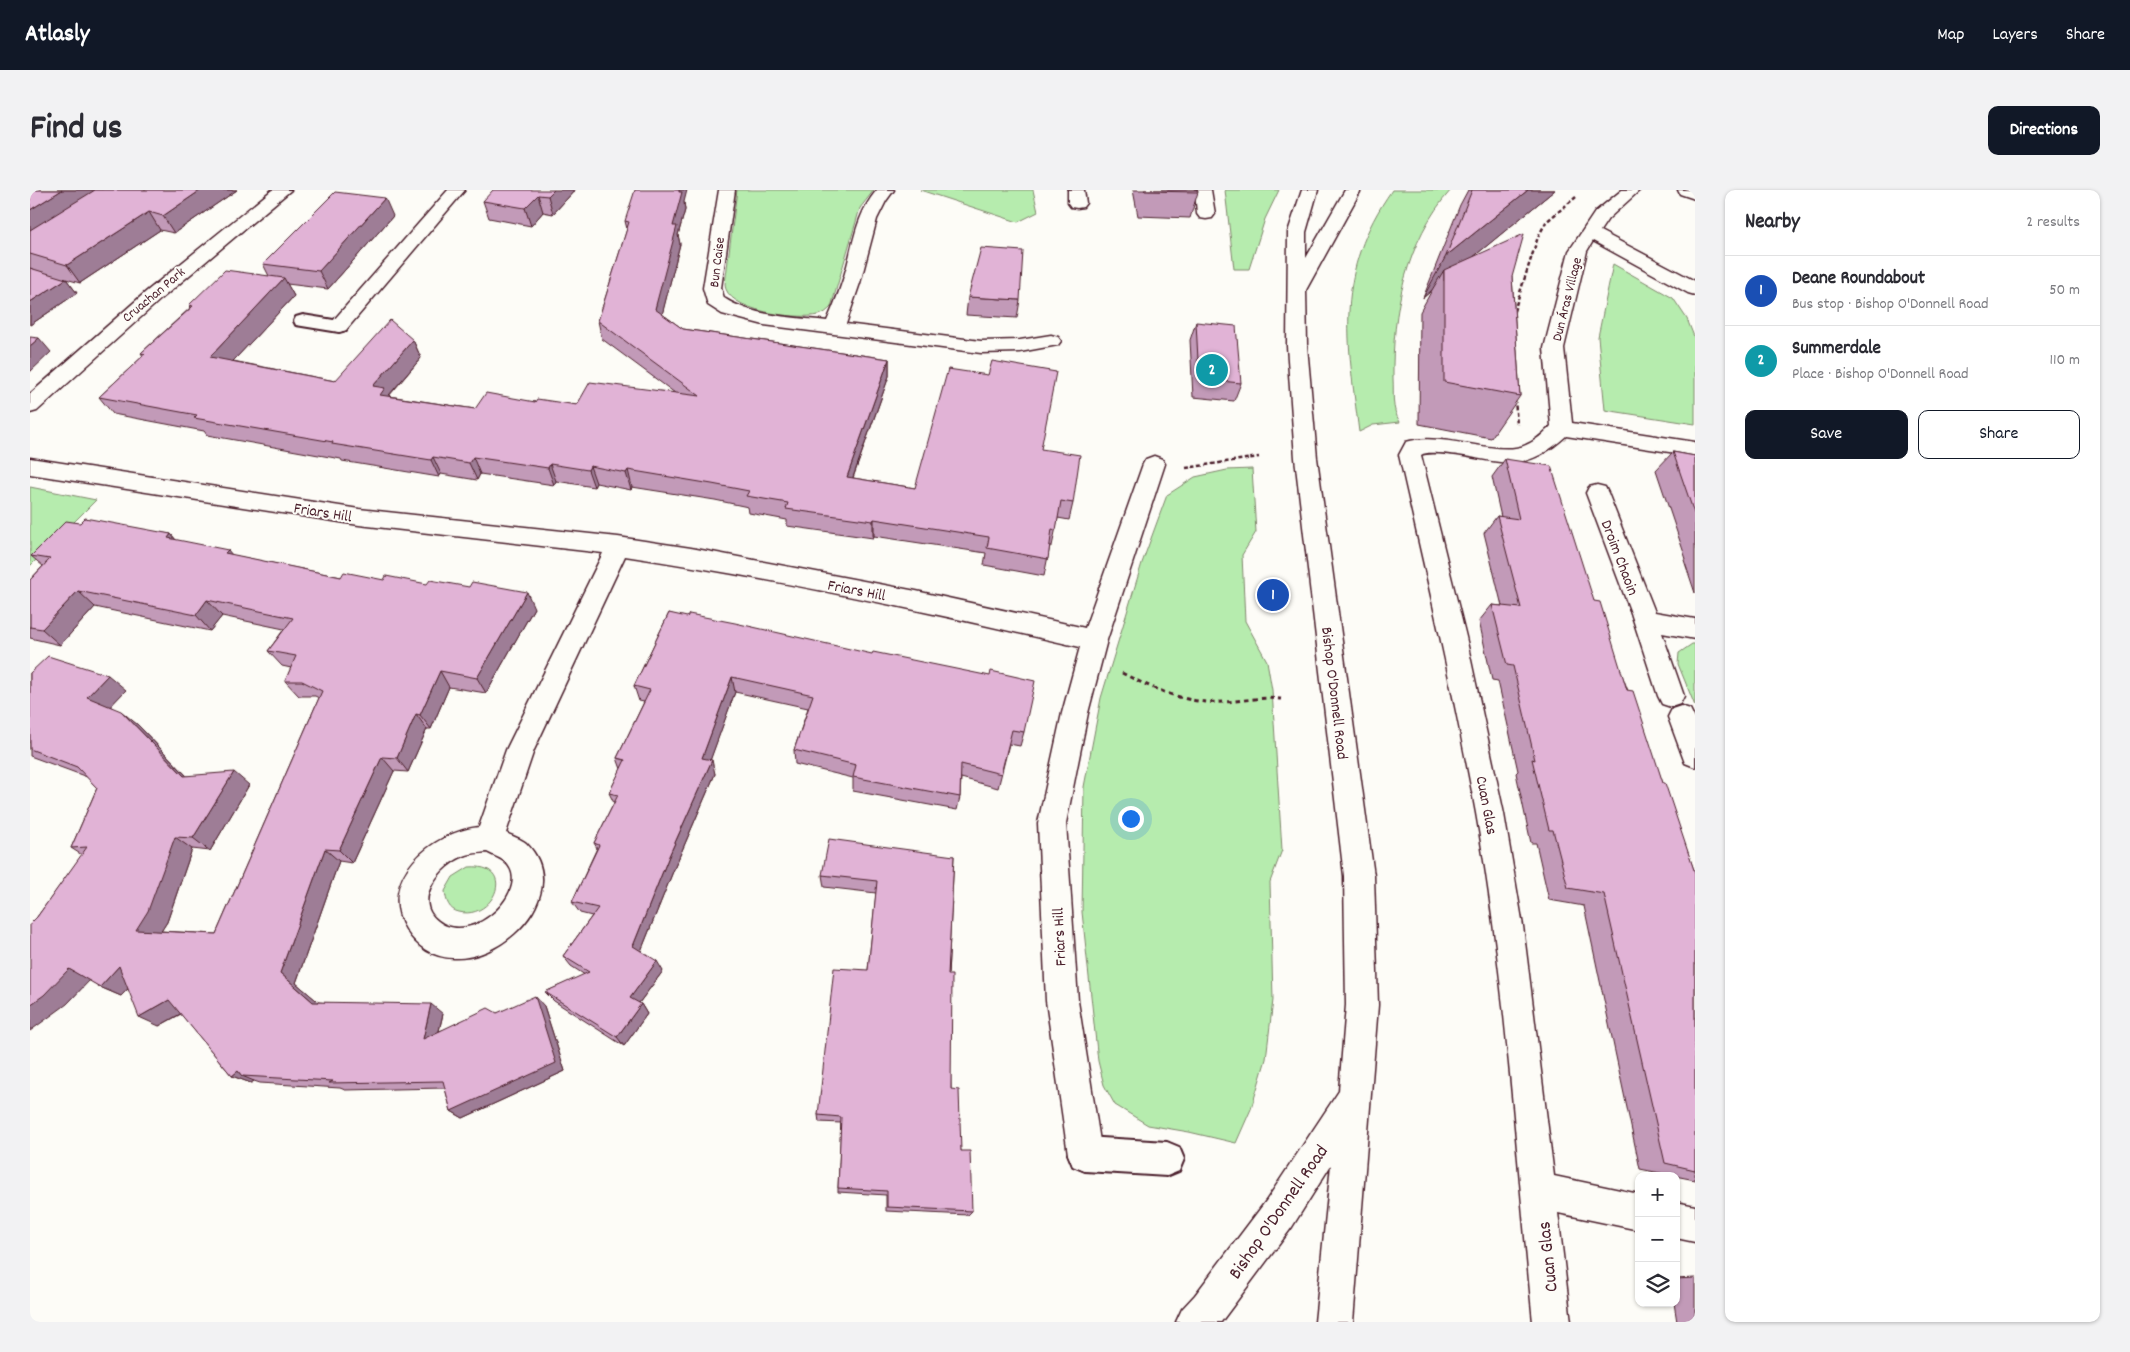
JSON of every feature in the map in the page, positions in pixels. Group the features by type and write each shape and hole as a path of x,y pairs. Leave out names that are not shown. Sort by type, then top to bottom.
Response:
{"street":[{"name":"Cruachan Park","path":"30,406 116,326 222,237 283,190"},
{"path":"339,326 457,190"},
{"name":"Bun Caise","path":"727,190 712,288 715,301 738,313 834,328 981,347 1020,346 1051,341"},
{"path":"834,328 853,278 868,219 877,201 886,190"},
{"path":"1203,190 1206,214"},
{"name":"Bishop O'Donnell Road","path":"1310,190 1297,232 1297,346 1306,458 1359,876 1362,1005 1334,1322"},
{"name":"Bishop O'Donnell Road","path":"1298,291 1353,190"},
{"name":"Dun Áras Village","path":"1562,428 1554,348 1578,251 1600,216 1632,190"},
{"path":"1686,190 1695,194"},
{"path":"1591,233 1695,290"},
{"path":"1562,428 1695,449"},
{"name":"Cuan Glas","path":"1552,1322 1509,935 1490,814 1453,637 1410,455 1414,447 1437,445 1495,454 1518,454 1535,450 1562,428"},
{"name":"Friars Hill","path":"30,466 359,517 618,546 691,557 916,600 1091,650"},
{"name":"Friars Hill","path":"1085,1154 1062,1001 1052,823 1074,713 1091,650 1152,471"},
{"name":"Droim Chaoin","path":"1597,493 1695,755"},
{"path":"489,840 520,750 618,546"},
{"path":"1646,620 1695,629"},
{"name":"Bishop O'Donnell Road","path":"1195,1322 1208,1308 1279,1214 1355,1096"},
{"path":"1539,1192 1635,1211"},
{"path":"1680,1221 1695,1224"}],"lane":[{"path":"303,321 339,326"},
{"name":"Friars Hill","path":"1085,1154 1167,1159"}],"path":[{"path":"1512,314 1538,237 1546,222 1578,195"},
{"path":"1515,399 1517,428"},
{"path":"1152,471 1180,469 1259,457"},
{"path":"1091,650 1110,666 1128,676 1160,689 1206,702 1238,699 1281,699"}],"green space":[{"path":"737,190 874,190 860,208 831,307 825,312 820,315 795,316 764,312 737,301 728,293 725,284"},
{"path":"920,190 1033,190 1038,212 1018,222"},
{"path":"1225,190 1279,190 1265,219 1249,269 1234,269"},
{"path":"1392,190 1451,190 1423,231 1405,278 1399,303 1393,353 1393,396 1394,406 1400,422 1373,425 1359,432 1351,366 1349,307 1353,278 1361,250 1373,220"},
{"path":"1613,264 1673,298 1687,319 1695,339 1695,424 1605,410 1598,337"},
{"path":"1252,469 1256,532 1242,555 1245,621 1267,661 1272,690 1282,850 1270,882 1273,1000 1266,1059 1251,1109 1236,1143 1148,1125 1115,1105 1104,1085 1098,1061 1082,912 1084,787 1101,698 1142,563 1167,495 1195,477 1227,470"},
{"path":"30,487 96,500 30,566"},
{"path":"1695,644 1695,706 1678,664 1679,653"},
{"path":"469,867 484,868 493,874 497,882 496,891 490,901 482,908 471,912 459,912 449,904 445,891 453,877"}],"building":[{"path":"30,190 62,190 30,210"},
{"path":"95,190 201,190 163,216 149,212 67,265 30,254 30,230"},
{"path":"493,190 554,190 548,196 538,195 525,208 483,201"},
{"path":"635,190 679,190 679,192 682,192 673,226 677,226 655,309 683,329 889,359 847,477 915,488 948,369 988,375 992,361 1056,372 1041,449 1080,455 1073,503 1061,501 1056,530 1052,529 1048,559 987,548 989,537 874,519 873,521 786,509 788,503 746,496 749,491 712,484 628,470 626,473 590,466 588,470 550,464 548,468 473,457 469,463 433,457 431,460 332,444 333,442 194,418 197,415 99,397 145,354 141,353 193,306 189,305 225,270 284,278 210,357 335,381 390,320 413,340 373,386 385,388 380,395 475,409 486,393 535,402 537,399 577,405 590,382 700,396 598,321 629,222 625,221"},
{"path":"1197,190 1198,192 1145,191"},
{"path":"1472,190 1528,190 1446,256"},
{"path":"335,192 385,198 319,271 263,264"},
{"path":"1524,234 1512,277 1520,396 1444,382 1444,270"},
{"path":"981,248 1023,251 1020,300 968,297"},
{"path":"30,268 66,279 30,302"},
{"path":"1196,322 1236,326 1241,383 1199,379"},
{"path":"30,337 39,338 30,346"},
{"path":"1673,452 1695,456 1695,516"},
{"path":"1505,459 1551,466 1594,601 1600,602 1627,690 1633,691 1695,873 1695,1170 1665,1163 1604,894 1568,888 1553,830 1549,830 1513,666 1507,665 1492,605 1521,608 1497,516 1519,519"},
{"path":"85,518 171,534 168,538 228,550 225,553 341,577 344,572 384,580 386,576 427,584 430,580 469,587 472,582 527,592 477,678 440,671 420,715 416,714 397,758 382,757 339,850 325,849 280,973 313,1002 431,1004 423,1039 488,1008 497,1013 535,996 556,1063 451,1111 443,1081 329,1083 333,1081 242,1076 238,1071 232,1076 169,1000 139,1017 119,966 100,987 69,969 44,995 30,1005 30,924 87,847 71,848 97,788 77,767 30,749 30,673 48,656 108,675 87,697 121,711 184,776 234,772 193,838 175,837 148,911 136,930 216,934 322,691 302,681 285,681 296,656 268,651 293,618 207,600 196,615 78,591 42,629 30,627 30,580 50,559 31,556 66,521 80,523"},
{"path":"669,613 687,617 689,614 735,623 872,654 873,652 990,676 991,671 1035,681 1024,732 1012,730 1001,774 961,764 960,797 853,777 856,765 794,750 813,695 732,677 702,758 712,760 669,856 633,946 657,961 630,998 641,1004 617,1037 545,992 589,972 563,956 598,908 572,902 599,845 594,843 618,795 609,793 625,760 617,758 650,690 634,686"},
{"path":"829,839 954,856 948,975 952,975 951,1089 959,1090 961,1151 970,1151 972,1211 887,1207 887,1191 838,1188 841,1117 818,1115 834,968 868,970 877,881 822,875"}],"place":[{"name":"Summerdale","path":"1212,370"},
{"name":"Deane Roundabout","path":"1273,595"}]}
